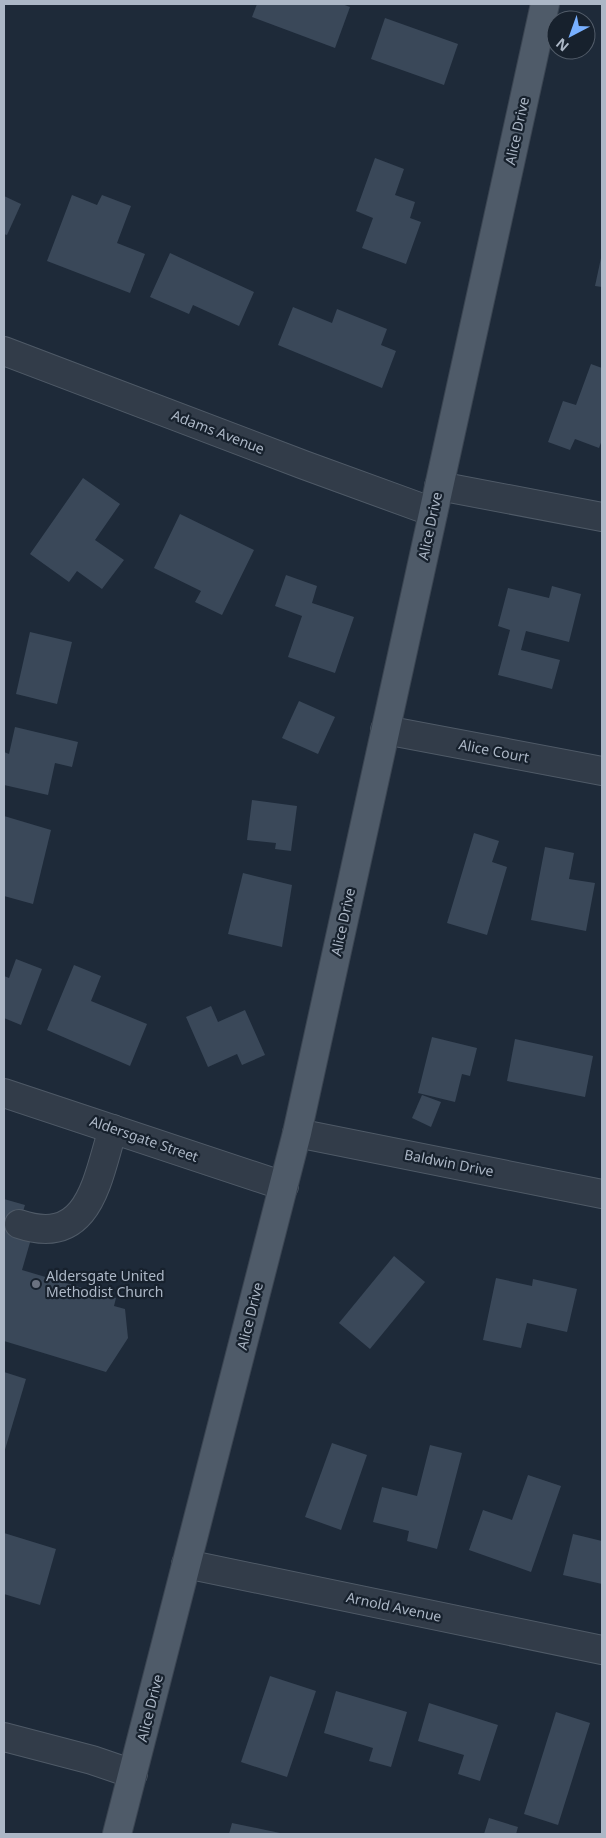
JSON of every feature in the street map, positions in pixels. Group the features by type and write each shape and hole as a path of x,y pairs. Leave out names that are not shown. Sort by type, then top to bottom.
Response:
{"main road":[{"name":"Alice Drive","path":"117,1834 284,1186 545,4"}],"street":[{"name":"Adams Avenue","path":"4,350 433,512"},
{"path":"439,486 602,517"},
{"name":"Alice Court","path":"385,730 602,772"},
{"name":"Aldersgate Street","path":"4,1093 284,1186"},
{"path":"19,1224 33,1229 53,1229 65,1226 77,1218 91,1196 113,1129"},
{"name":"Baldwin Drive","path":"296,1133 602,1194"},
{"name":"Arnold Avenue","path":"186,1564 602,1650"},
{"path":"4,1737 92,1760 133,1774"}],"building":[{"path":"257,4 342,4 350,7 335,48 252,17"},
{"path":"385,18 458,44 444,85 371,59"},
{"path":"375,158 404,169 395,195 415,202 410,218 421,222 406,264 362,248 373,218 356,211"},
{"path":"72,195 97,205 102,195 131,206 117,243 145,254 130,293 47,261"},
{"path":"4,196 21,204 7,235 4,234"},
{"path":"170,253 254,292 239,326 193,305 189,314 150,297"},
{"path":"602,258 602,287 595,286"},
{"path":"293,307 332,323 337,309 387,329 381,345 396,351 382,388 278,345"},
{"path":"591,364 602,368 602,440 599,448 575,439 570,450 548,442 563,401 576,405"},
{"path":"83,478 120,504 95,540 124,560 102,589 77,571 69,582 30,554"},
{"path":"180,514 254,550 222,615 195,602 201,591 154,568"},
{"path":"286,575 317,586 312,603 354,617 335,673 288,657 302,616 275,606"},
{"path":"552,586 581,594 569,642 526,631 521,650 560,660 552,689 498,675 510,630 498,626 508,588 549,598"},
{"path":"30,632 72,642 57,704 16,694"},
{"path":"299,701 335,717 318,754 282,738"},
{"path":"15,727 78,742 72,767 55,763 48,795 4,785 4,752 9,754"},
{"path":"252,800 297,806 291,851 275,849 276,843 247,840"},
{"path":"4,816 51,830 33,904 4,896"},
{"path":"474,833 499,841 492,862 507,867 487,935 447,923"},
{"path":"545,847 574,853 569,879 595,883 586,931 531,920"},
{"path":"243,873 292,885 282,947 228,934"},
{"path":"16,959 42,969 21,1025 4,1018 4,976 9,978"},
{"path":"74,965 101,976 91,1001 147,1024 130,1066 47,1030"},
{"path":"211,1006 218,1022 245,1010 265,1055 242,1065 237,1054 208,1067 186,1017"},
{"path":"432,1037 477,1048 470,1076 462,1074 455,1102 418,1093"},
{"path":"515,1039 593,1056 585,1097 507,1081"},
{"path":"422,1095 441,1102 431,1127 412,1118"},
{"name":"Aldersgate United Methodist Church","path":"4,1199 25,1205 16,1234 31,1239 22,1270 116,1298 114,1306 125,1309 128,1338 106,1372 4,1341"},
{"path":"394,1256 425,1282 370,1349 339,1323"},
{"path":"496,1278 532,1286 533,1279 577,1289 567,1332 527,1323 521,1348 483,1340"},
{"path":"4,1372 26,1379 4,1453"},
{"path":"332,1443 367,1455 341,1530 305,1517"},
{"path":"430,1445 462,1453 437,1549 407,1541 409,1531 373,1522 382,1487 417,1496"},
{"path":"528,1475 561,1486 531,1572 469,1550 483,1510 512,1520"},
{"path":"4,1533 56,1549 40,1605 4,1594"},
{"path":"573,1534 602,1541 602,1584 563,1575"},
{"path":"270,1676 316,1691 287,1777 241,1762"},
{"path":"336,1691 407,1712 391,1767 369,1761 373,1748 324,1733"},
{"path":"429,1703 498,1725 480,1781 458,1774 464,1755 418,1741"},
{"path":"556,1712 590,1723 558,1825 524,1814"},
{"path":"489,1818 518,1827 516,1834 484,1834"},
{"path":"232,1823 280,1833 280,1834 229,1834"}],"place":[{"name":"Aldersgate United Methodist Church","path":"36,1284"}]}
